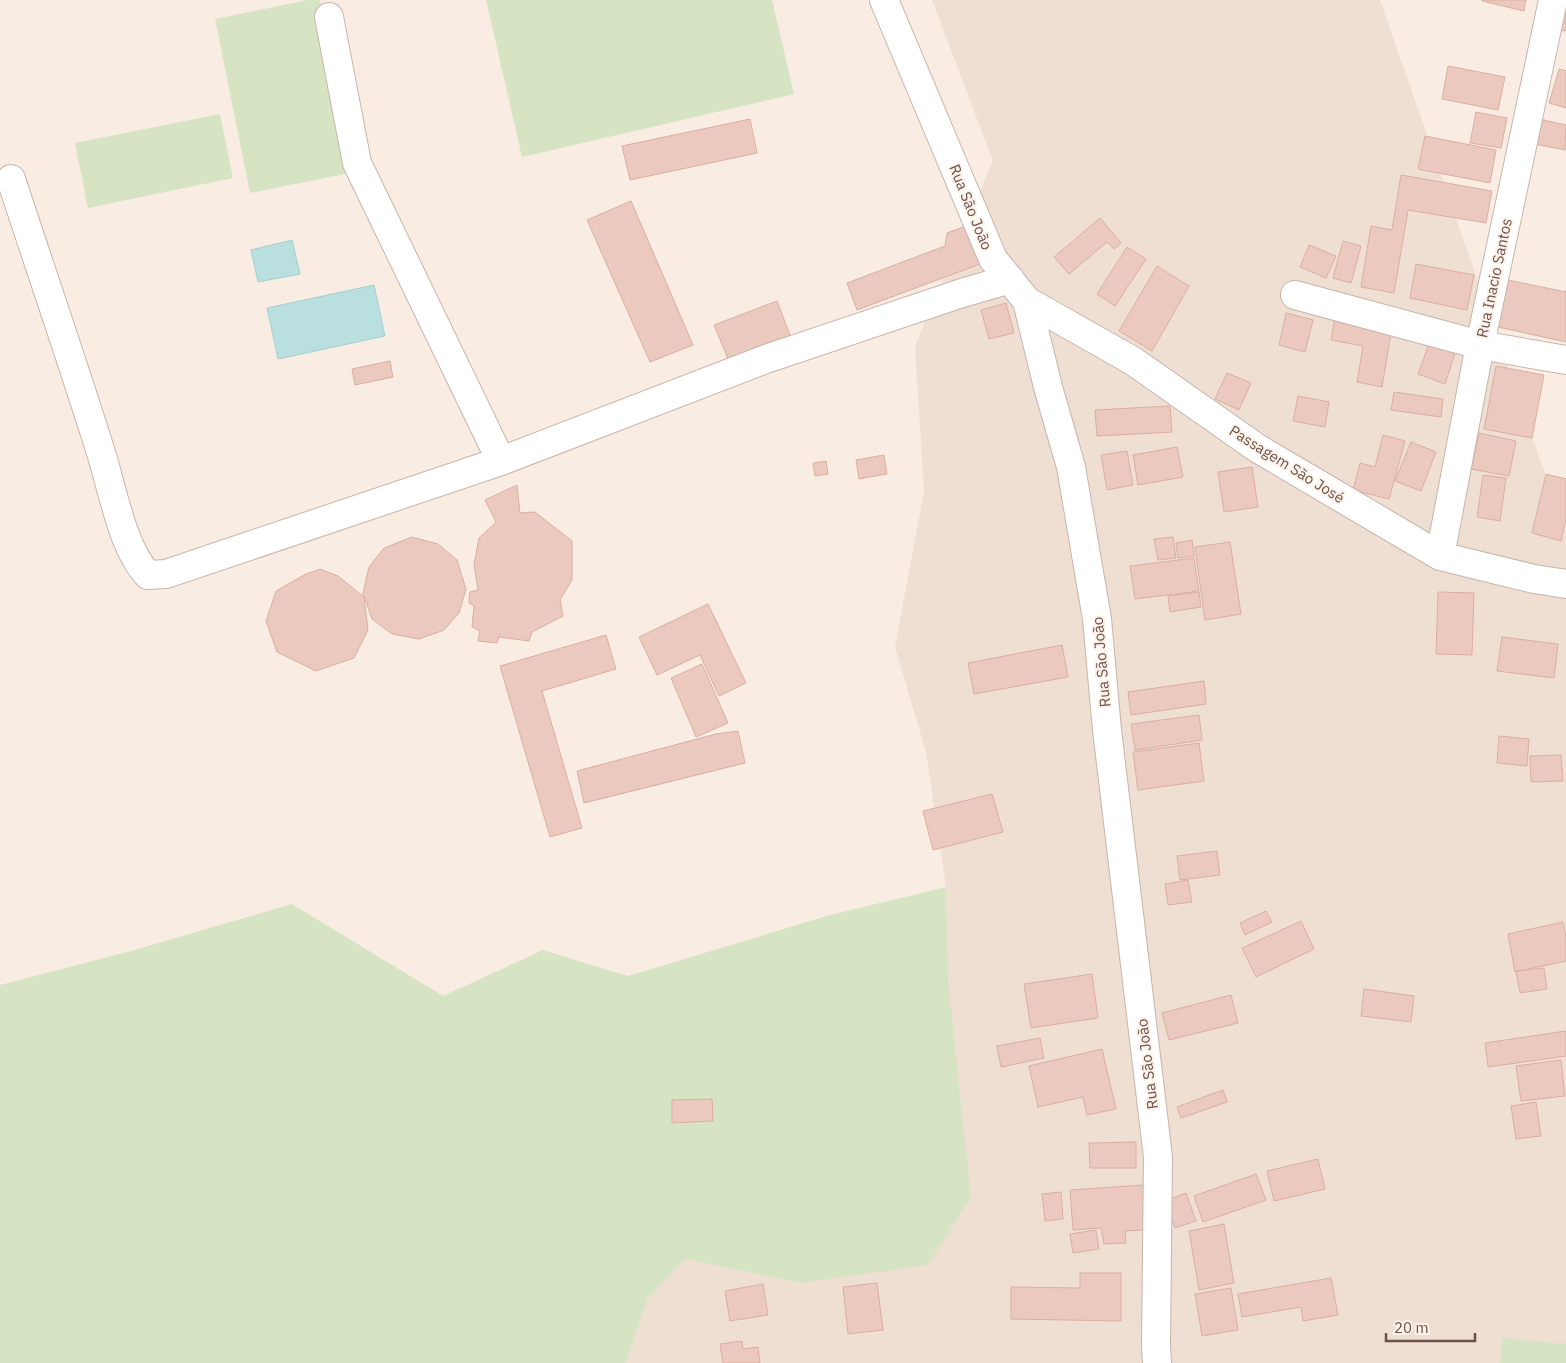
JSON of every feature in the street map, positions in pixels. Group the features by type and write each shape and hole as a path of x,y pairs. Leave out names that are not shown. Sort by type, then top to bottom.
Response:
{"street":[{"name":"Rua São João","path":"884,0 993,258 1027,301 1048,387 1072,467 1097,618 1107,730 1158,1157 1157,1363"},
{"name":"Rua Inacio Santos","path":"1440,556 1480,345 1553,0"},
{"path":"329,17 357,163 501,461"},
{"path":"11,179 102,456 128,544 140,567 148,576 166,574 501,461 766,360 962,293 1010,279"},
{"path":"1295,295 1480,345 1566,360"},
{"name":"Passagem São José","path":"1027,301 1133,361 1256,448 1440,556 1534,579 1566,584"}],"shaded area":[{"path":"932,0 1380,0 1566,534 1566,1363 626,1363 648,1298 685,1259 800,1283 949,991 946,887 926,752 895,647 924,491 915,346 993,161"}],"green space":[{"path":"308,0 320,0 355,172 250,193 215,19"},
{"path":"486,0 772,0 794,94 522,157"},
{"path":"220,114 233,178 88,208 75,143"},
{"path":"946,887 949,991 971,1197 928,1265 800,1283 685,1259 648,1298 626,1363 0,1363 0,985 131,951 292,904 443,996 543,950 628,976 830,915"},
{"path":"1502,1338 1566,1344 1566,1363 1500,1363"}],"water":[{"path":"292,240 300,274 258,282 251,250"},
{"path":"374,285 385,336 278,359 267,308"}],"building":[{"path":"1482,0 1526,0 1524,11"},
{"path":"1564,6 1566,7 1566,31 1560,30"},
{"path":"1448,66 1505,77 1498,110 1442,99"},
{"path":"1559,69 1566,71 1566,108 1549,103"},
{"path":"1476,112 1507,118 1501,148 1470,143"},
{"path":"750,119 757,153 630,180 622,146"},
{"path":"1539,119 1566,125 1565,150 1534,144"},
{"path":"1425,136 1496,150 1490,183 1418,169"},
{"path":"1401,175 1492,191 1486,223 1408,210 1394,293 1361,287 1371,226 1392,230"},
{"path":"631,201 693,345 650,362 587,220"},
{"path":"1100,218 1121,243 1114,249 1107,242 1069,274 1054,257"},
{"path":"966,226 980,264 857,310 847,283 945,246 947,233"},
{"path":"1343,241 1361,246 1351,283 1333,278"},
{"path":"1309,245 1336,256 1326,278 1300,267"},
{"path":"1127,247 1146,259 1115,306 1097,294"},
{"path":"1416,264 1474,275 1467,310 1410,298"},
{"path":"1157,266 1189,286 1152,351 1119,331"},
{"path":"1508,280 1566,292 1566,342 1498,327"},
{"path":"777,301 793,343 731,366 714,325"},
{"path":"1006,303 1014,333 989,339 981,310"},
{"path":"1286,313 1313,320 1305,352 1279,345"},
{"path":"1335,317 1392,327 1382,387 1357,382 1363,346 1331,340"},
{"path":"1429,344 1455,353 1445,384 1418,374"},
{"path":"390,361 393,377 355,385 352,369"},
{"path":"1496,366 1544,375 1532,438 1484,429"},
{"path":"1227,373 1251,383 1239,410 1215,399"},
{"path":"1394,392 1443,399 1441,417 1391,410"},
{"path":"1298,396 1329,402 1325,427 1293,421"},
{"path":"1170,406 1172,432 1097,436 1095,410"},
{"path":"1479,433 1516,441 1509,476 1471,469"},
{"path":"1383,435 1405,441 1389,499 1353,490 1360,463 1375,467"},
{"path":"1411,442 1436,452 1421,491 1395,481"},
{"path":"1177,447 1183,477 1138,485 1133,455"},
{"path":"1127,451 1133,485 1107,490 1101,455"},
{"path":"884,455 887,474 859,479 856,460"},
{"path":"826,461 828,474 815,476 813,463"},
{"path":"1252,467 1258,507 1224,512 1218,472"},
{"path":"1546,474 1566,479 1566,520 1561,541 1532,533"},
{"path":"1483,475 1506,478 1500,521 1477,517"},
{"path":"517,485 520,513 535,512 572,541 572,580 560,600 563,616 532,632 529,641 499,637 497,643 478,641 480,631 472,627 474,606 469,603 470,592 478,590 474,565 479,538 496,522 485,500"},
{"path":"412,537 438,544 457,560 466,589 459,613 444,630 419,639 392,634 372,619 363,593 369,567 384,548"},
{"path":"1173,537 1176,558 1158,560 1154,539"},
{"path":"1192,540 1194,556 1178,558 1176,543"},
{"path":"1230,542 1241,614 1205,620 1195,547"},
{"path":"1194,558 1199,591 1135,599 1130,566"},
{"path":"320,569 338,576 364,597 368,630 354,658 316,671 277,652 266,621 276,591 306,574"},
{"path":"1199,592 1201,607 1170,612 1168,596"},
{"path":"1438,592 1474,593 1472,655 1436,654"},
{"path":"708,604 746,683 719,696 700,655 657,675 639,637"},
{"path":"606,635 616,669 542,691 582,828 550,837 500,666"},
{"path":"1502,637 1558,644 1554,678 1497,671"},
{"path":"1062,645 1068,677 974,694 968,663"},
{"path":"702,664 728,723 696,737 671,678"},
{"path":"1204,681 1206,704 1131,715 1128,692"},
{"path":"1199,715 1202,740 1135,750 1131,724"},
{"path":"738,731 745,763 584,803 577,771 716,734"},
{"path":"1499,736 1529,739 1527,766 1497,763"},
{"path":"1199,743 1204,781 1138,790 1133,752"},
{"path":"1561,755 1563,781 1531,782 1530,756"},
{"path":"992,794 1003,832 933,850 923,811"},
{"path":"1217,851 1220,875 1180,880 1177,856"},
{"path":"1188,880 1192,902 1168,905 1165,884"},
{"path":"1266,911 1272,922 1245,935 1240,923"},
{"path":"1301,921 1314,949 1256,977 1242,948"},
{"path":"1563,922 1566,938 1566,961 1515,972 1508,934"},
{"path":"1544,968 1547,989 1520,993 1516,971"},
{"path":"1092,974 1098,1018 1031,1028 1024,984"},
{"path":"1364,989 1414,996 1411,1022 1361,1016"},
{"path":"1231,995 1238,1023 1169,1040 1162,1013"},
{"path":"1566,1031 1566,1056 1488,1067 1485,1043"},
{"path":"1040,1038 1044,1058 1001,1067 997,1046"},
{"path":"1102,1049 1116,1109 1087,1115 1083,1097 1038,1107 1029,1066"},
{"path":"1561,1060 1565,1096 1521,1101 1516,1066"},
{"path":"1223,1090 1227,1102 1181,1118 1177,1107"},
{"path":"712,1099 713,1121 672,1123 672,1100"},
{"path":"1536,1102 1541,1136 1516,1139 1511,1106"},
{"path":"1136,1142 1136,1168 1090,1168 1089,1143"},
{"path":"1318,1159 1325,1189 1274,1201 1267,1171"},
{"path":"1256,1174 1266,1200 1203,1222 1194,1196"},
{"path":"1144,1185 1148,1230 1125,1231 1126,1243 1104,1244 1101,1228 1073,1230 1070,1190"},
{"path":"1061,1192 1063,1219 1045,1221 1042,1194"},
{"path":"1186,1193 1196,1221 1175,1228 1165,1201"},
{"path":"1224,1224 1234,1283 1199,1290 1189,1231"},
{"path":"1096,1230 1099,1249 1073,1253 1070,1234"},
{"path":"1080,1273 1121,1273 1121,1321 1011,1319 1011,1287 1080,1288"},
{"path":"1331,1278 1338,1315 1303,1321 1301,1307 1242,1317 1238,1294"},
{"path":"877,1283 883,1330 848,1334 843,1287"},
{"path":"763,1284 768,1315 730,1321 725,1291"},
{"path":"1231,1288 1238,1330 1202,1336 1195,1294"},
{"path":"742,1341 743,1349 758,1347 760,1363 723,1363 720,1344"}]}
